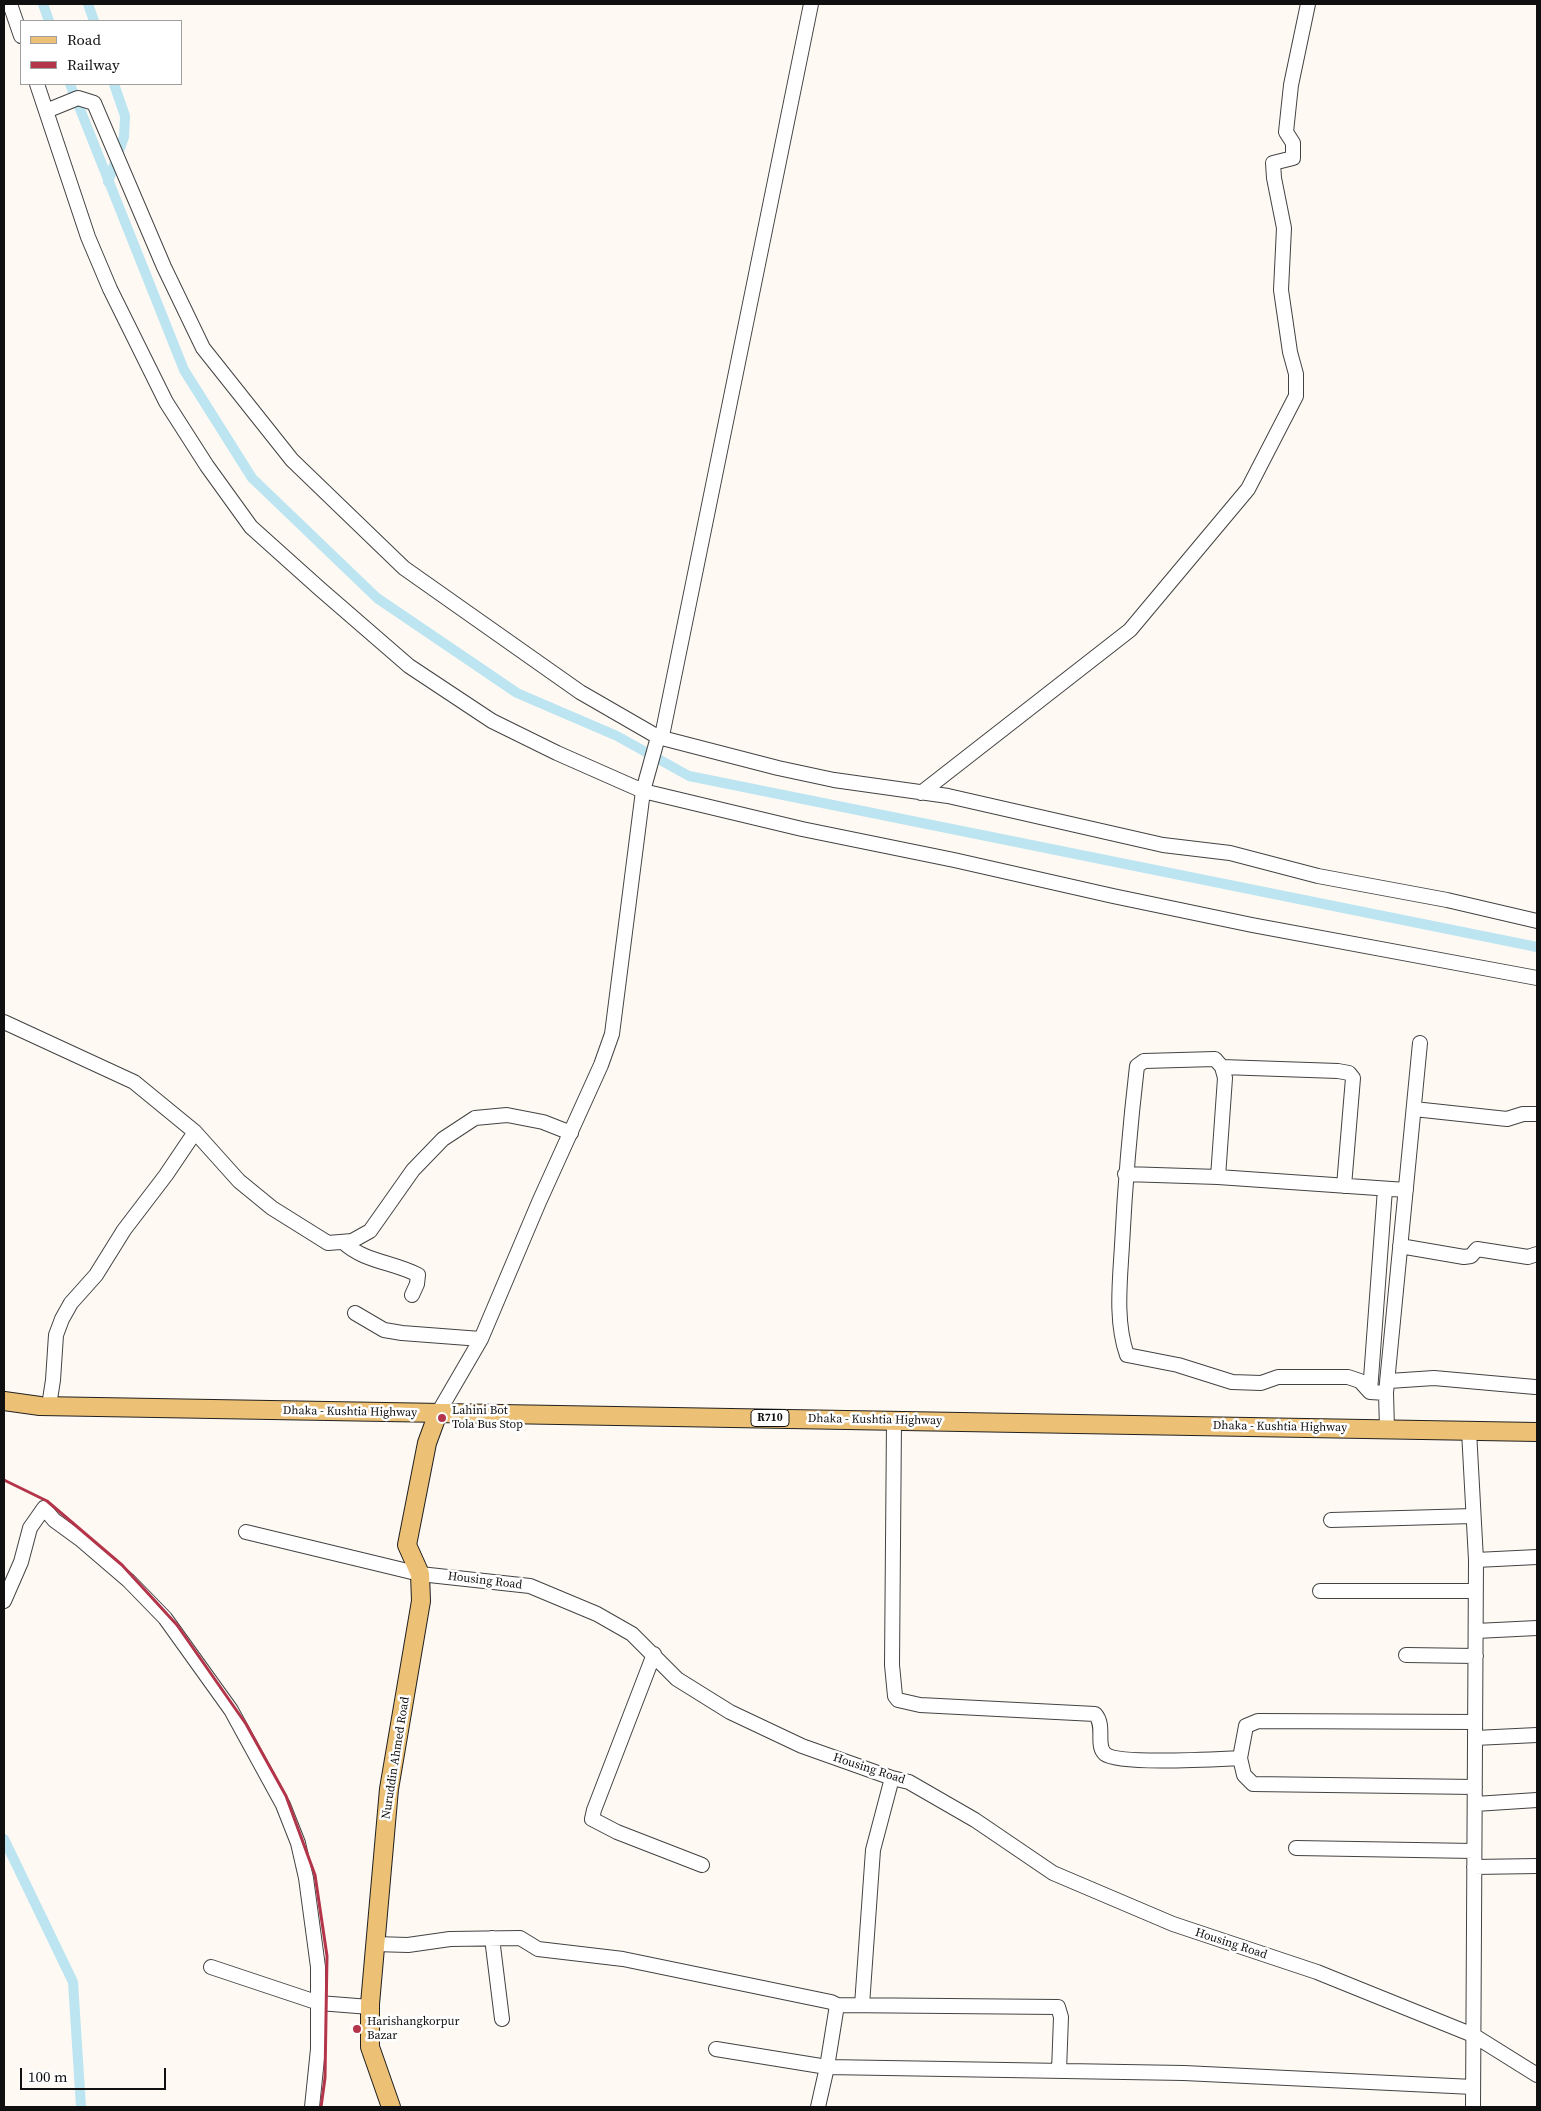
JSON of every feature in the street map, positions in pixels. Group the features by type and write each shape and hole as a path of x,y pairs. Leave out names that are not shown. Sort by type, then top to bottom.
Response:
{"main road":[{"name":"Dhaka - Kushtia Highway","path":"4,1402 48,1406 1537,1432"},
{"name":"Nuruddin Ahmed Road","path":"391,2107 370,2047 370,2007 374,1944 389,1789 421,1601 420,1574 407,1545 427,1443 438,1412"}],"street":[{"path":"10,4 20,33"},
{"path":"438,1412 481,1339 601,1065 612,1034 643,791 658,737 663,731 811,4"},
{"path":"921,792 1130,630 1248,489 1296,396 1296,374 1290,352 1281,290 1284,228 1274,178 1273,163 1293,158 1293,143 1286,132 1291,85 1308,4"},
{"path":"37,85 88,237 139,350 166,402 190,441 251,527 409,666 492,721 557,753 643,791 802,829 954,860 1113,896 1252,925 1537,978"},
{"path":"46,110 71,101 94,103 164,267 203,348 292,460 404,568 580,692 658,737 778,768 834,780 948,796 1163,846 1230,854 1318,876 1447,900 1537,921"},
{"path":"4,1022 134,1082 195,1132 239,1181 272,1208 328,1243 352,1241 370,1231 413,1170 442,1139 475,1118 507,1115 543,1122 571,1133"},
{"path":"1387,1429 1387,1387 1420,1043"},
{"path":"1218,1177 1225,1078 1222,1067 1215,1059 1144,1061 1137,1066 1125,1174 1120,1276 1121,1340 1127,1355 1178,1365 1232,1382 1260,1383 1278,1377 1348,1377 1360,1381 1370,1392"},
{"path":"1222,1067 1349,1073 1353,1078 1344,1186"},
{"path":"1414,1109 1507,1119 1523,1114 1537,1114"},
{"path":"48,1406 53,1380 56,1335 62,1319 71,1303 96,1275 124,1230 166,1175 195,1132"},
{"path":"1125,1174 1218,1177 1406,1190"},
{"path":"1370,1392 1385,1188"},
{"path":"343,1242 350,1248 378,1262 406,1268 418,1276 412,1295"},
{"path":"1400,1246 1464,1257 1471,1256 1477,1249 1528,1257 1537,1254"},
{"path":"355,1313 384,1330 402,1334 481,1339"},
{"path":"1370,1392 1434,1378 1535,1387"},
{"path":"894,1421 892,1665 895,1696 898,1700 920,1705 1095,1714 1101,1724 1102,1748 1105,1753 1115,1758 1173,1760 1240,1758"},
{"path":"1469,1431 1476,1560 1473,2107"},
{"path":"4,1602 21,1562 30,1528 44,1508 54,1520 80,1538 129,1581 165,1618 239,1722 275,1788 292,1828 298,1843 309,1893 318,1967 319,2003 317,2072 312,2107"},
{"path":"1331,1520 1474,1516"},
{"name":"Housing Road","path":"246,1532 420,1574 530,1586 597,1614 632,1634 654,1654 676,1679 730,1712 802,1746 892,1778 909,1782 975,1820 1053,1873 1174,1924 1317,1972 1473,2035 1537,2075"},
{"path":"1476,1560 1537,1557"},
{"path":"1320,1591 1476,1591"},
{"path":"1476,1631 1537,1628"},
{"path":"654,1654 592,1819 617,1832 702,1865"},
{"path":"1406,1655 1476,1656"},
{"path":"1475,1722 1258,1721 1246,1726 1240,1758 1244,1775 1253,1784 1475,1787"},
{"path":"1475,1738 1537,1735"},
{"path":"862,2005 873,1850 892,1778"},
{"path":"1475,1804 1537,1800"},
{"path":"1296,1848 1474,1851"},
{"path":"1474,1867 1537,1866"},
{"path":"492,1938 502,2020"},
{"path":"374,1944 408,1945 450,1939 520,1938 538,1948 623,1960 831,2002 837,2005 1058,2007 1061,2017 1059,2072"},
{"path":"211,1967 319,2003 370,2007"},
{"path":"818,2107 827,2067 837,2005"},
{"path":"716,2049 827,2067 1184,2073 1473,2087"}],"waterway":[{"path":"43,4 49,20"},
{"path":"88,4 94,20"},
{"path":"70,85 184,370 252,478 377,598 517,693 617,736 689,776 1537,947"},
{"path":"108,182 124,137 125,116 114,85"},
{"path":"4,1839 73,1982 81,2107"}],"railway":[{"path":"4,1480 47,1501 122,1565 177,1625 246,1724 286,1796 315,1875 327,1956 325,2078 321,2107"}],"place":[{"name":"Lahini Bot Tola Bus Stop","path":"442,1418"},
{"name":"Harishangkorpur Bazar","path":"357,2029"}]}
